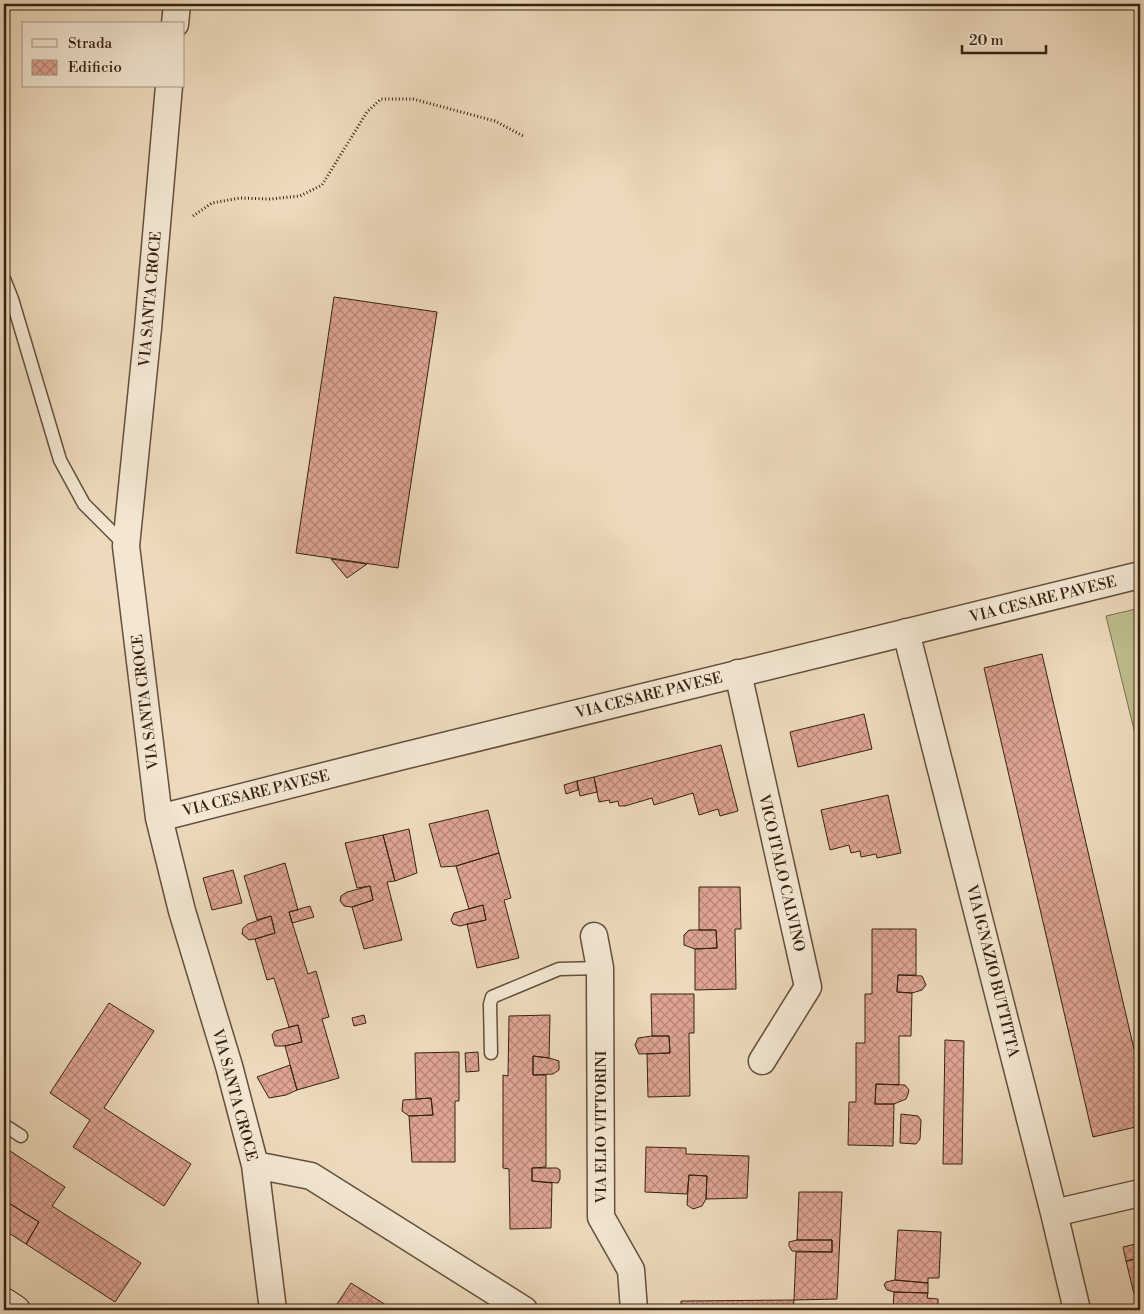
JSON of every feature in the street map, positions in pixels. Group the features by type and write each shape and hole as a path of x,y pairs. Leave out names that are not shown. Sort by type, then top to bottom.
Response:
{"street":[{"path":"175,22 177,4"},
{"name":"VIA SANTA CROCE","path":"169,88 148,328 126,546 159,818 182,911 229,1066 255,1165 272,1309"},
{"name":"VIA CESARE PAVESE","path":"159,818 738,673 1140,575"},
{"name":"VIA IGNAZIO BUTTITTA","path":"906,632 1078,1310"},
{"name":"VICO ITALO CALVINO","path":"738,673 808,987 762,1061"},
{"name":"VIA ELIO VITTORINI","path":"594,936 600,968 601,1217 631,1270 634,1310"},
{"path":"255,1165 311,1176 524,1310"},
{"path":"1054,1212 1140,1193"},
{"path":"4,1302 16,1310"}],"lane":[{"path":"4,279 12,299 60,460 84,504 126,546"},
{"path":"491,1053 490,1004 492,997 559,969 600,968"},
{"path":"4,1125 21,1136"}],"path":[{"path":"193,216 212,204 240,198 270,199 300,196 322,185 367,112 381,99 413,98 495,121 523,136"}],"shaded area":[{"path":"1140,608 1140,754 1106,616"}],"building":[{"path":"334,297 437,312 398,568 296,553"},
{"path":"331,559 367,564 347,578"},
{"path":"1042,654 1140,1075 1140,1126 1093,1137 984,668"},
{"path":"864,714 872,749 798,767 790,732"},
{"path":"721,745 738,811 720,816 718,809 699,815 693,793 654,805 652,798 625,806 619,806 618,801 610,803 609,800 599,802 594,777"},
{"path":"594,777 597,792 580,796 577,781"},
{"path":"577,781 578,790 566,794 564,785"},
{"path":"888,795 901,853 877,858 876,854 861,857 860,851 851,853 849,845 830,850 821,810"},
{"path":"488,810 499,853 456,866 441,867 429,824"},
{"path":"409,829 417,873 395,881 383,835"},
{"path":"383,835 395,881 387,882 402,940 364,949 352,907 373,900 370,886 357,888 345,843"},
{"path":"499,853 511,898 504,900 519,958 477,968 467,924 486,920 483,905 469,909 456,866"},
{"path":"285,863 298,910 289,912 308,974 316,971 329,1017 322,1019 339,1078 297,1090 285,1046 302,1042 298,1025 289,1027 274,978 267,980 255,939 275,933 271,916 257,920 244,876"},
{"path":"233,870 242,903 212,910 203,878"},
{"path":"370,886 373,900 352,907 344,906 340,901 341,896 347,892"},
{"path":"699,887 740,887 741,929 735,929 736,989 695,990 695,949 717,948 716,930 699,930"},
{"path":"483,905 486,920 460,926 453,924 451,920 454,913"},
{"path":"310,906 314,917 292,923 289,912"},
{"path":"271,916 275,933 249,940 242,934 243,928 248,924"},
{"path":"872,929 916,929 916,975 898,975 897,992 912,993 911,1036 899,1036 899,1085 876,1084 875,1104 894,1104 893,1146 848,1145 849,1102 856,1102 856,1043 865,1043 865,994 872,994"},
{"path":"689,930 716,930 717,948 695,949 684,945 684,935"},
{"path":"898,975 922,976 926,985 922,990 912,993 897,992"},
{"path":"651,994 694,994 694,1033 689,1033 690,1096 648,1097 647,1054 670,1053 669,1036 652,1036"},
{"path":"109,1003 154,1031 104,1108 191,1164 164,1206 73,1147 90,1120 50,1093"},
{"path":"364,1015 366,1023 354,1026 352,1018"},
{"path":"550,1015 549,1058 533,1056 533,1075 546,1075 546,1167 532,1168 532,1181 552,1183 551,1228 510,1229 509,1169 503,1168 503,1075 508,1076 509,1016"},
{"path":"298,1025 302,1042 275,1046 272,1035 275,1031"},
{"path":"669,1036 670,1053 639,1054 635,1045 638,1038"},
{"path":"945,1040 964,1041 962,1164 943,1164"},
{"path":"459,1052 459,1101 455,1101 455,1162 412,1162 409,1116 433,1115 431,1098 416,1099 415,1053"},
{"path":"478,1052 479,1071 466,1072 465,1053"},
{"path":"533,1056 559,1061 559,1070 553,1074 533,1075"},
{"path":"290,1065 297,1090 286,1095 269,1098 257,1077"},
{"path":"876,1084 905,1085 909,1090 906,1099 894,1104 875,1104"},
{"path":"431,1098 433,1115 409,1116 402,1111 403,1100"},
{"path":"901,1114 918,1116 921,1120 920,1139 916,1144 900,1143"},
{"path":"4,1147 65,1187 52,1206 141,1263 115,1302 26,1244 39,1222 4,1200"},
{"path":"646,1147 686,1148 686,1154 749,1156 747,1198 706,1199 707,1176 689,1175 687,1194 645,1192"},
{"path":"532,1168 557,1168 560,1170 560,1179 558,1183 532,1181"},
{"path":"689,1175 707,1176 706,1199 702,1206 693,1209 687,1205"},
{"path":"799,1192 842,1192 837,1299 794,1300 796,1252 832,1252 832,1240 797,1240"},
{"path":"4,1200 39,1222 26,1244 4,1230"},
{"path":"898,1230 941,1232 939,1278 928,1278 928,1283 895,1280"},
{"path":"797,1240 832,1240 832,1252 792,1251 789,1242"},
{"path":"1140,1243 1140,1258 1126,1261 1123,1247"},
{"path":"1140,1258 1140,1292 1134,1294 1126,1261"},
{"path":"895,1280 928,1283 928,1293 887,1290 884,1285 886,1282"},
{"path":"351,1283 386,1305 394,1310 333,1310"},
{"path":"894,1292 928,1293 927,1298 938,1299 938,1310 893,1310"},
{"path":"794,1300 793,1310 681,1310 681,1301"}]}
